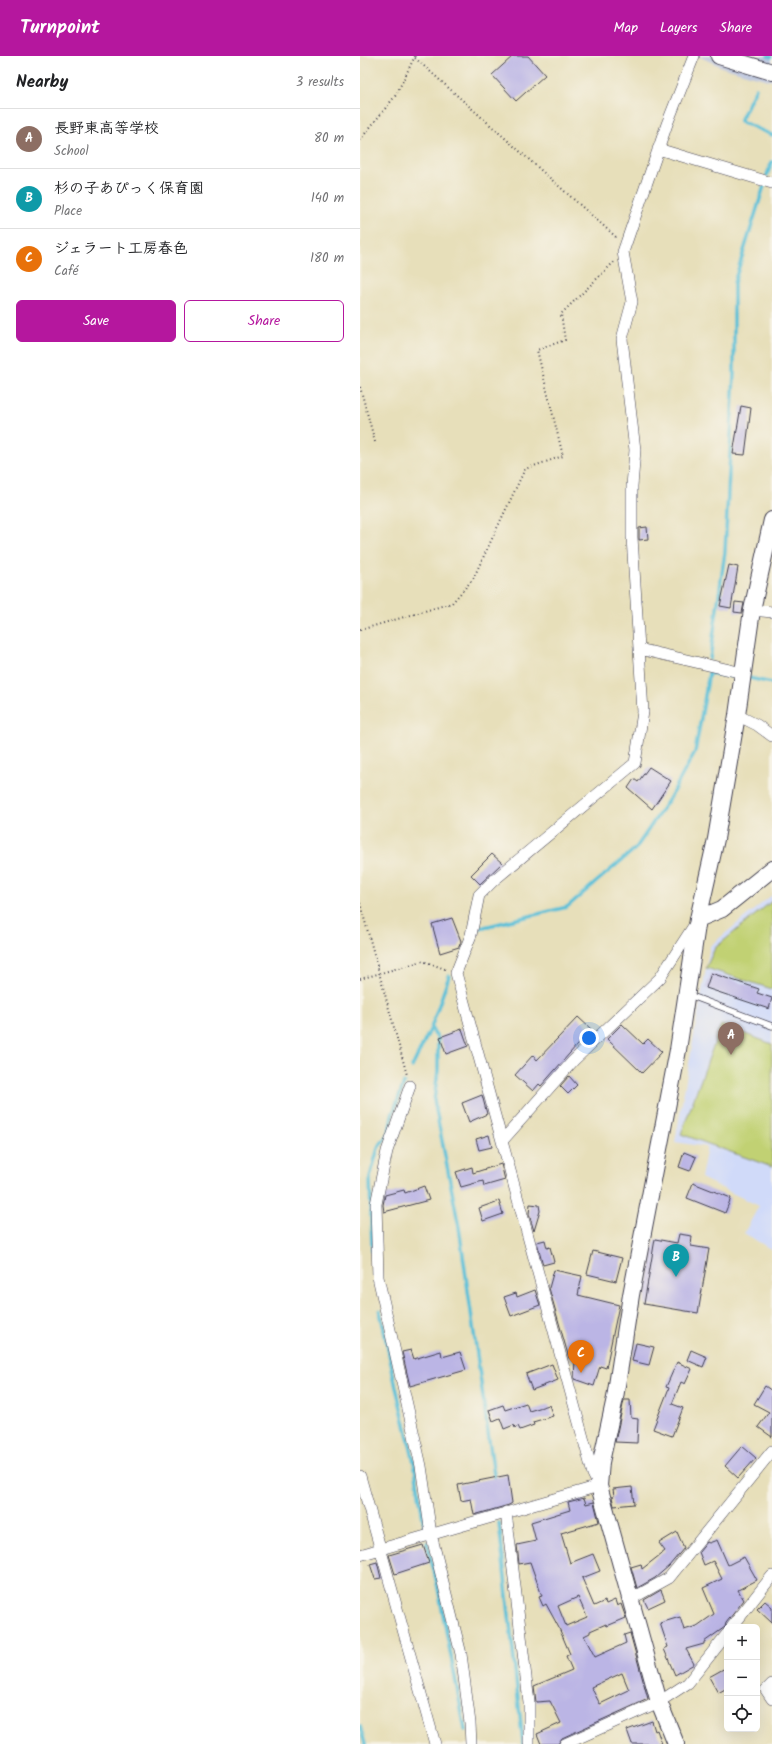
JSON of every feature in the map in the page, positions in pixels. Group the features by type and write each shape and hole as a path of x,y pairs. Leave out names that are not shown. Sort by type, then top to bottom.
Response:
{"street":[{"path":"676,1744 659,1702 631,1599 598,1486 593,1474 456,973 471,935 479,895 493,881 635,763 643,712 632,537 632,486 635,450 622,339 632,302 624,249 658,149 694,56"},
{"path":"719,56 772,72"},
{"path":"658,149 772,183"},
{"path":"598,1486 601,1462 615,1398 631,1295 678,1050 698,919 716,839 744,673 752,610 772,520"},
{"path":"752,610 772,612"},
{"path":"639,649 744,673"},
{"path":"737,715 757,725 772,736"},
{"path":"502,1141 573,1061 660,978 698,919 722,909 772,870"},
{"path":"410,1086 387,1151 376,1204 378,1277 421,1466 431,1534 461,1654 470,1723 471,1744"},
{"path":"631,1599 669,1578 772,1452"},
{"path":"360,1476 435,1744"},
{"path":"360,1555 598,1486"},
{"path":"506,1512 529,1702 529,1744"},
{"path":"734,1624 772,1576"},
{"path":"565,1744 659,1702 688,1683 724,1638"},
{"path":"772,1684 766,1690 772,1699"}],"lane":[{"path":"686,994 772,1026"}],"path":[{"path":"360,140 396,95 415,57 624,249 560,314 565,340 537,350 564,456 525,469 473,579 452,603 360,630"},
{"path":"360,387 375,442"},
{"path":"360,903 410,1086"},
{"path":"360,979 423,961 456,973"}],"shaded area":[{"path":"698,56 772,56 772,81 724,68"},
{"path":"772,895 772,1250 744,1233 759,1206 701,1178 707,1147 675,1142 710,946"}],"green space":[{"path":"772,901 772,989 706,968 715,948"},
{"path":"721,1025 772,1044 772,1167 681,1134"}],"building":[{"path":"513,56 528,56 545,75 516,101 492,75"},
{"path":"741,406 751,408 745,455 733,454"},
{"path":"647,527 648,539 639,540 639,528"},
{"path":"729,565 738,567 731,608 720,606"},
{"path":"735,602 744,603 742,613 734,612"},
{"path":"649,767 671,781 652,809 628,788 634,779 638,782"},
{"path":"492,854 502,863 480,884 471,875"},
{"path":"452,918 461,941 459,947 440,953 432,924"},
{"path":"711,973 759,989 757,993 772,998 769,1009 706,988"},
{"path":"578,1017 591,1029 541,1086 539,1084 533,1091 515,1075 533,1055 537,1060"},
{"path":"622,1024 643,1044 648,1039 662,1052 642,1073 607,1039"},
{"path":"462,1029 468,1046 446,1054 440,1037"},
{"path":"569,1076 577,1085 568,1094 560,1086"},
{"path":"482,1095 487,1114 469,1122 462,1103"},
{"path":"489,1135 492,1147 479,1150 476,1139"},
{"path":"684,1152 696,1157 690,1171 679,1167"},
{"path":"501,1164 505,1180 484,1186 483,1181 461,1187 456,1172 472,1167 473,1173"},
{"path":"693,1183 731,1198 725,1213 687,1198"},
{"path":"424,1186 429,1200 384,1212 383,1205 385,1195 404,1190 405,1193"},
{"path":"499,1201 503,1214 483,1221 479,1208"},
{"path":"530,1204 539,1205 540,1211 534,1231 529,1214"},
{"path":"679,1234 692,1236 691,1246 709,1249 698,1313 644,1304 655,1239 677,1243"},
{"path":"545,1240 547,1248 550,1247 554,1262 543,1265 537,1242"},
{"path":"593,1251 622,1258 616,1281 587,1274"},
{"path":"554,1270 582,1276 578,1295 619,1305 606,1368 600,1366 594,1386 574,1379 575,1360 569,1358 549,1288"},
{"path":"535,1290 540,1305 511,1316 504,1297 516,1293 517,1297"},
{"path":"636,1343 654,1347 649,1365 632,1361"},
{"path":"411,1350 414,1359 441,1351 442,1357 460,1352 466,1370 410,1386 402,1352"},
{"path":"691,1350 707,1357 703,1367 687,1360"},
{"path":"677,1362 692,1369 685,1384 681,1382 672,1404 683,1408 672,1436 653,1429 669,1388 666,1387"},
{"path":"552,1364 558,1380 532,1390 526,1374"},
{"path":"765,1386 772,1391 772,1437 758,1427 769,1412 754,1404"},
{"path":"624,1400 630,1400 631,1418 638,1419 637,1443 615,1442"},
{"path":"526,1403 529,1411 549,1405 553,1416 533,1422 534,1425 520,1430 518,1426 515,1428 514,1425 504,1429 500,1418 493,1421 489,1410 503,1405 505,1410"},
{"path":"742,1446 756,1458 738,1478 725,1466"},
{"path":"508,1475 512,1503 509,1505 474,1515 471,1499 461,1501 458,1485"},
{"path":"632,1487 634,1504 614,1506 612,1497 614,1496 613,1489"},
{"path":"584,1498 586,1504 594,1502 599,1522 561,1533 570,1563 593,1554 600,1571 582,1578 594,1606 605,1601 606,1604 615,1600 617,1606 621,1604 626,1618 607,1626 606,1624 590,1631 590,1633 584,1636 595,1657 626,1643 624,1635 630,1633 648,1699 562,1738 558,1744 541,1744 537,1734 561,1723 550,1701 536,1702 534,1686 572,1670 566,1656 570,1654 559,1628 546,1604 543,1606 539,1597 542,1596 530,1562 519,1564 517,1545 536,1541 531,1522 570,1510 568,1502","holes":["578,1597 587,1617 566,1626 558,1606","622,1673 629,1690 600,1704 591,1687"]},
{"path":"677,1532 684,1548 669,1566 655,1578 637,1588 631,1567 641,1564 642,1569 665,1551 659,1543"},
{"path":"717,1540 728,1565 744,1557 757,1580 738,1590 744,1600 726,1624 724,1624 724,1628 704,1642 704,1644 686,1649 694,1664 675,1675 664,1649 668,1647 660,1623 680,1617 684,1630 697,1626 714,1614 703,1588 722,1579 713,1561 704,1565 699,1552 707,1542 709,1543"},
{"path":"423,1545 429,1563 395,1574 389,1555"},
{"path":"377,1562 381,1578 375,1579 370,1564"},
{"path":"661,1590 665,1600 648,1608 644,1600"},
{"path":"765,1601 772,1607 772,1623 757,1609"},
{"path":"724,1669 724,1690 718,1693 709,1677"},
{"path":"652,1721 655,1731 657,1730 662,1744 632,1744 627,1730"}],"waterway":[{"path":"756,88 740,121 772,135"},
{"path":"767,175 772,162"},
{"path":"710,659 725,552 734,373 734,283 764,186"},
{"path":"480,928 567,907 636,848 669,799 695,752 709,673 732,676"},
{"path":"749,678 772,683"},
{"path":"412,1067 431,1028 449,976"},
{"path":"431,1028 438,1039 438,1071 434,1100 459,1227 495,1482"},
{"path":"372,1251 370,1177 378,1148 389,1132 392,1115 404,1083"},
{"path":"380,1311 414,1462 425,1531"},
{"path":"499,1523 523,1744"},
{"path":"427,1543 437,1583 465,1730"},
{"path":"360,1726 365,1744"}],"place":[{"name":"長野東高等学校","path":"731,1055"},
{"name":"杉の子あぴっく保育園","path":"676,1277"},
{"name":"ジェラート工房春色","path":"581,1373"}]}
